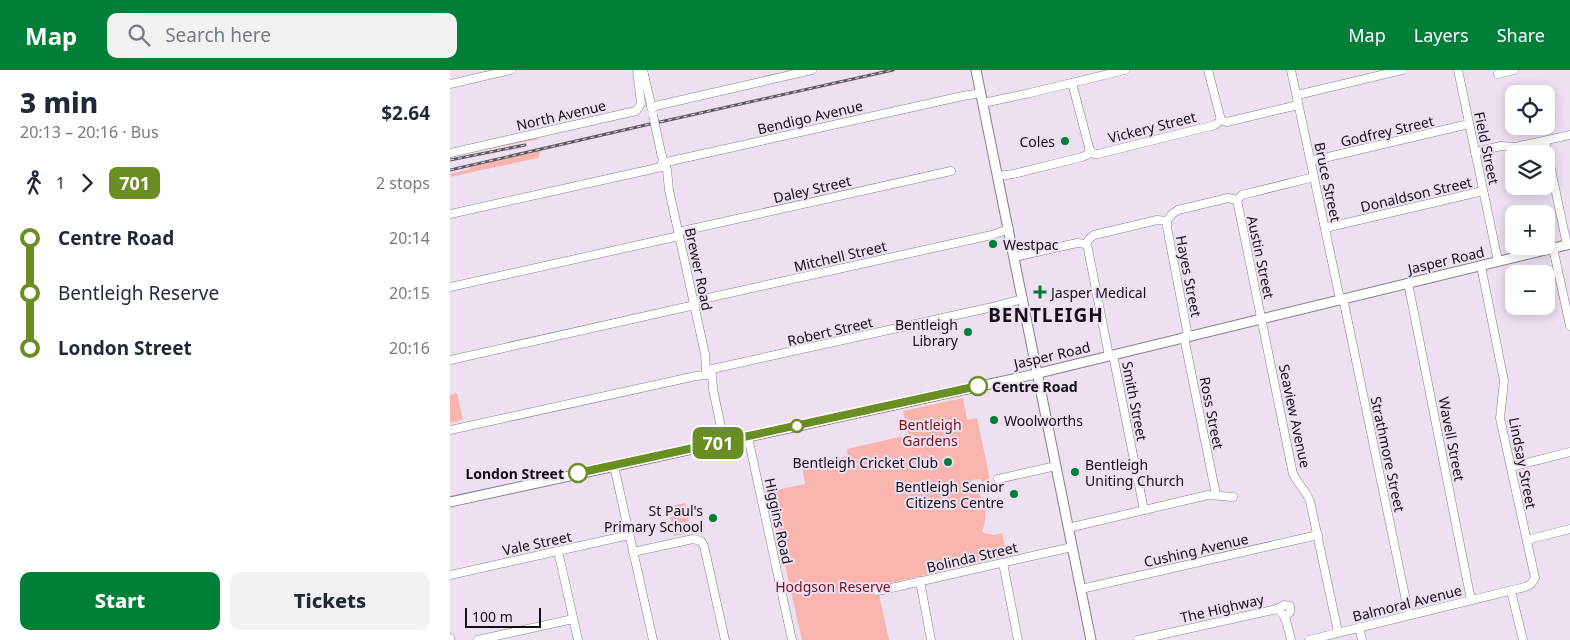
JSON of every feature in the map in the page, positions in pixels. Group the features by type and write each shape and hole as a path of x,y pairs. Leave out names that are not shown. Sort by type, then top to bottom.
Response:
{"main road":[{"path":"976,70 1091,640"},
{"name":"Jasper Road","path":"1555,248 1568,245"},
{"name":"Jasper Road","path":"450,502 1038,373 1526,255"}],"street":[{"path":"450,84 511,70"},
{"name":"North Avenue","path":"450,153 635,111 641,104 637,70"},
{"name":"Brewer Road","path":"642,70 724,442"},
{"path":"652,111 812,70"},
{"name":"Bendigo Avenue","path":"450,214 963,96 998,101 1126,70"},
{"path":"1208,70 1221,120"},
{"name":"Bruce Street","path":"1291,70 1341,299"},
{"path":"1296,95 1402,70"},
{"name":"Field Street","path":"1458,70 1498,262"},
{"path":"1498,74 1514,70"},
{"path":"1072,83 1090,151"},
{"name":"Vickery Street","path":"998,178 1082,157 1090,151 1098,154 1215,125 1221,120 1227,122 1298,105"},
{"name":"Godfrey Street","path":"1311,162 1469,124"},
{"path":"1475,152 1502,146 1515,147 1570,135"},
{"path":"1545,141 1568,245"},
{"name":"Daley Street","path":"450,287 951,171"},
{"path":"1015,256 1077,243 1086,244 1094,235 1157,220 1167,221 1178,210 1228,198 1237,200 1244,194 1314,177"},
{"name":"Donaldson Street","path":"1326,228 1483,191"},
{"name":"Austin Street","path":"1237,200 1262,318"},
{"name":"Hayes Street","path":"1167,221 1166,226 1186,336"},
{"name":"Mitchell Street","path":"450,360 1009,231"},
{"name":"Smith Street","path":"1086,244 1144,510"},
{"path":"1555,255 1569,314 1570,326"},
{"name":"Lindsay Street","path":"1481,266 1504,381 1500,418 1535,578 1531,584 1511,590"},
{"name":"Wavell Street","path":"1408,283 1471,600"},
{"name":"Strathmore Street","path":"1341,299 1409,615"},
{"name":"Robert Street","path":"450,430 1023,301"},
{"name":"Seaview Avenue","path":"1262,318 1293,474 1310,500 1338,632"},
{"name":"Ross Street","path":"1186,336 1216,495"},
{"name":"Higgins Road","path":"748,437 792,640"},
{"path":"1511,467 1570,452"},
{"path":"614,466 653,640"},
{"path":"998,479 1056,466"},
{"path":"1068,528 1208,495 1232,497"},
{"path":"1527,540 1570,529"},
{"name":"Vale Street","path":"450,575 629,535"},
{"name":"Cushing Avenue","path":"1081,589 1318,535"},
{"path":"633,552 693,539 701,541 704,546 725,640"},
{"name":"Bolinda Street","path":"878,591 1072,546"},
{"path":"558,551 578,640"},
{"path":"1002,563 1018,640"},
{"path":"920,581 932,640"},
{"path":"1511,590 1523,640"},
{"name":"Balmoral Avenue","path":"1309,640 1511,590"},
{"name":"The Highway","path":"1138,640 1277,609 1285,617 1291,640"},
{"path":"478,640 573,619"},
{"path":"1360,627 1362,640"}],"green space":[{"path":"535,138 539,139 450,157"},
{"path":"541,150 538,158 450,177 450,174 470,169 470,167"},
{"path":"457,393 463,420 450,423 450,395"},
{"path":"963,398 967,420 977,418 989,475 989,479 982,482 980,479 972,480 970,484 979,494 984,505 985,518 982,532 994,535 1002,533 1007,556 877,586 889,640 802,640 776,525 778,524 770,489 776,488 777,490 805,484 802,466 848,456 847,449 908,435 903,411"},
{"path":"685,503 687,511 669,515 667,507"},
{"path":"687,513 689,521 672,525 670,517"},
{"path":"690,524 692,532 674,536 672,528"}],"railway":[{"path":"660,122 893,70"},
{"path":"450,170 650,124"},
{"path":"450,160 525,145"}],"bus line":[{"name":"701","path":"578,473 978,386"}],"place":[{"name":"Coles","path":"1065,141"},
{"name":"Westpac","path":"993,244"},
{"name":"Jasper Medical","path":"1040,292"},
{"name":"Bentleigh Library","path":"968,332"},
{"name":"Centre Road","path":"978,386"},
{"name":"Woolworths","path":"994,420"},
{"name":"Bentleigh Cricket Club","path":"948,462"},
{"name":"Bentleigh Uniting Church","path":"1075,472"},
{"name":"London Street","path":"578,473"},
{"name":"Bentleigh Senior Citizens Centre","path":"1014,494"},
{"name":"St Paul's Primary School","path":"713,518"}],"district":[{"name":"BENTLEIGH","path":"1046,315"}],"park label":[{"name":"Bentleigh Gardens","path":"930,432"},
{"name":"Hodgson Reserve","path":"833,586"}]}
